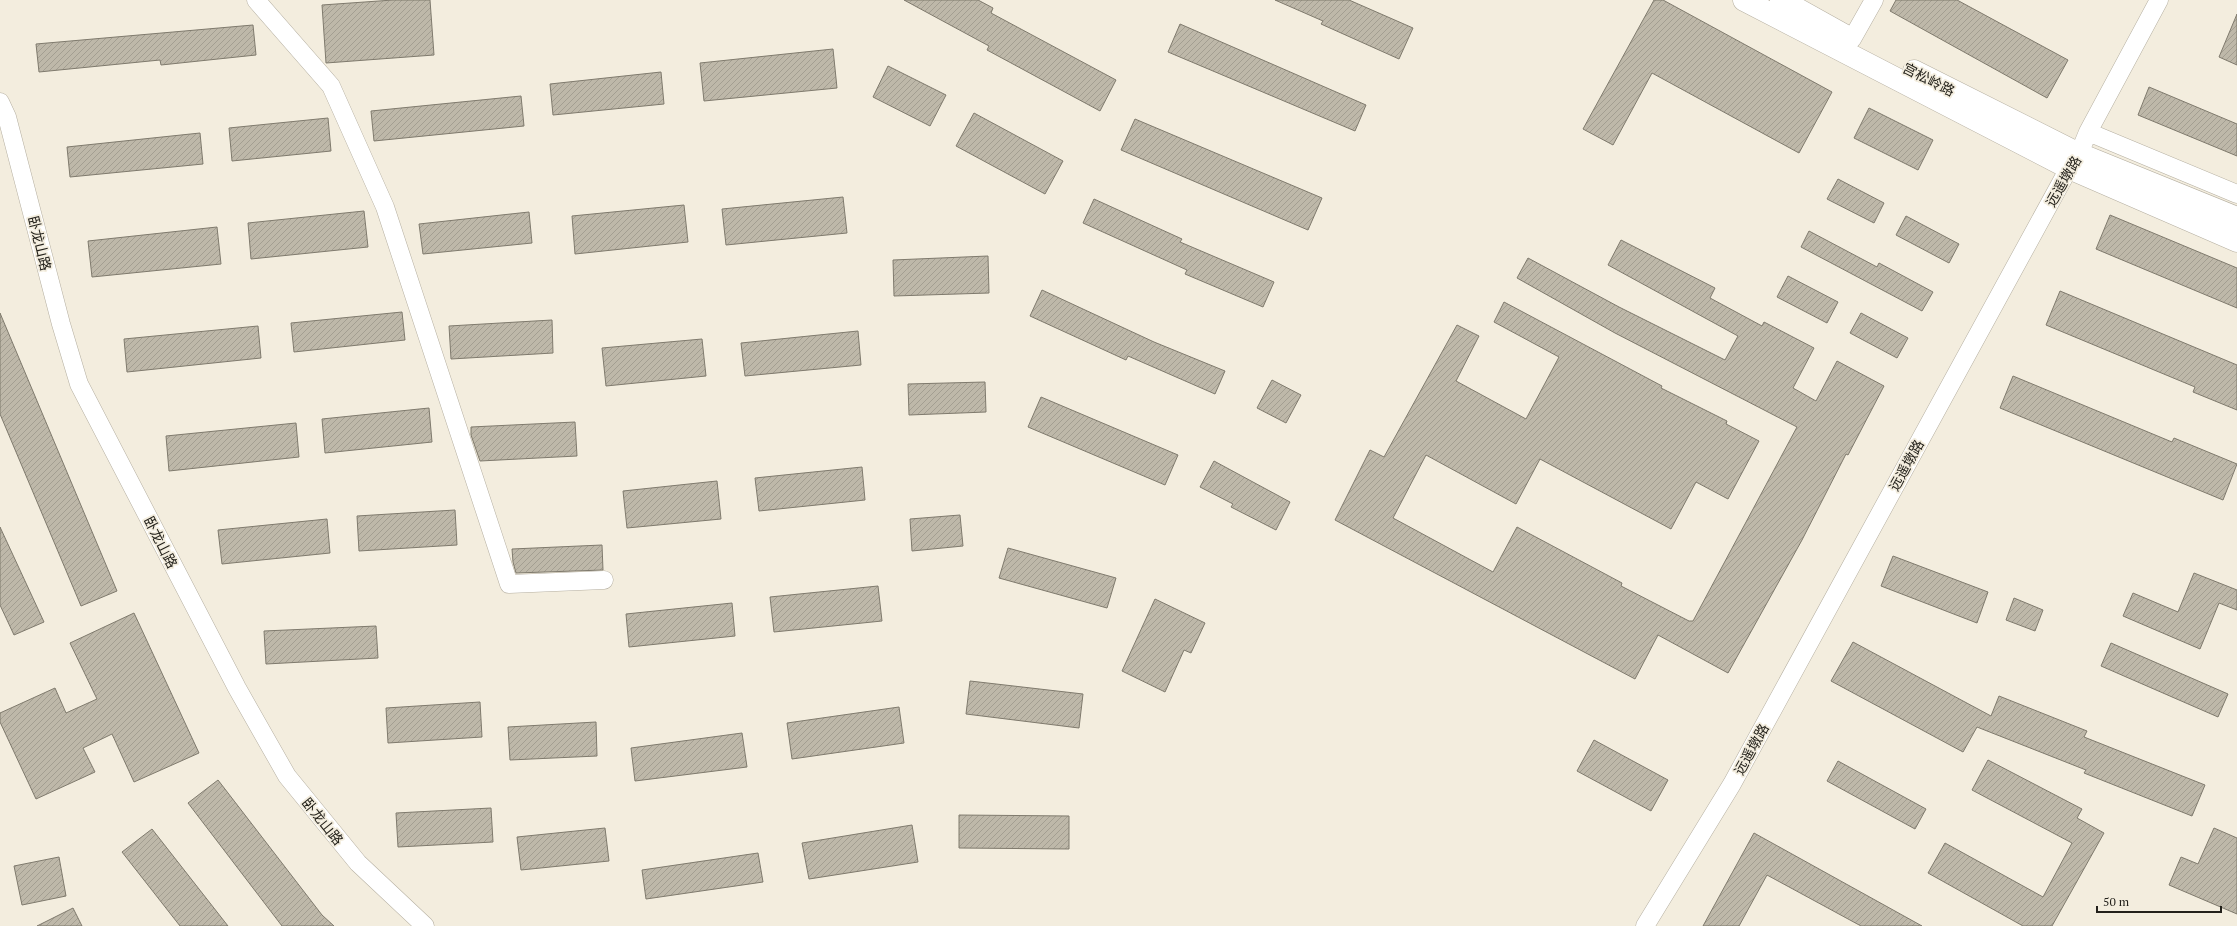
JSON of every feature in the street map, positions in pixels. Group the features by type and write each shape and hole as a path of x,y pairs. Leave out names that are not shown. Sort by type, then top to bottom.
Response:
{"main road":[{"path":"1744,0 2237,241"},
{"name":"宫松岭路","path":"1781,0 2074,161"},
{"path":"2074,161 2237,218"}],"street":[{"path":"256,0 331,86 385,207 509,584 604,580"},
{"path":"1852,40 1874,0"},
{"name":"远遥墩路","path":"1645,926 1732,784 2074,161 2159,0"},
{"name":"卧龙山路","path":"0,102 7,117 61,324 83,391 237,688 287,776 358,863 425,926"},
{"path":"2088,132 2237,194"}],"building":[{"path":"393,0 430,0 434,55 326,63 322,5"},
{"path":"904,0 978,0 993,8 991,13 1116,80 1100,111 987,50 989,46"},
{"path":"1275,0 1349,0 1413,28 1399,59 1321,24 1323,21"},
{"path":"1654,0 1663,0 1832,92 1799,153 1652,73 1613,145 1583,129"},
{"path":"1896,0 1957,0 2068,60 2047,98 1890,11"},
{"path":"2237,14 2237,65 2219,57"},
{"path":"1180,24 1366,105 1355,131 1168,52"},
{"path":"253,25 256,55 161,65 160,60 39,72 36,44"},
{"path":"833,49 837,88 704,101 700,63"},
{"path":"888,66 946,95 930,126 873,97"},
{"path":"661,72 664,104 553,115 550,84"},
{"path":"2149,87 2237,124 2237,156 2138,115"},
{"path":"521,96 524,126 374,141 371,111"},
{"path":"1869,108 1933,140 1918,170 1854,138"},
{"path":"974,113 1063,161 1045,194 956,146"},
{"path":"328,118 331,151 232,161 229,128"},
{"path":"1135,119 1322,198 1308,230 1121,150"},
{"path":"200,133 203,164 70,177 67,147"},
{"path":"1838,179 1884,203 1874,223 1827,199"},
{"path":"843,197 847,233 726,245 722,209"},
{"path":"1094,199 1182,239 1180,242 1274,282 1263,307 1185,274 1187,270 1083,223"},
{"path":"684,205 688,242 575,254 572,216"},
{"path":"364,211 368,247 251,259 248,223"},
{"path":"529,212 532,243 423,254 419,224"},
{"path":"2110,215 2237,268 2237,308 2096,249"},
{"path":"1906,216 1959,244 1949,263 1896,235"},
{"path":"217,227 221,264 92,277 88,241"},
{"path":"1809,231 1877,267 1879,263 1933,292 1922,311 1801,247"},
{"path":"1621,240 1715,288 1710,298 1762,326 1764,322 1814,348 1793,388 1816,401 1837,361 1884,386 1848,455 1846,454 1802,540 1728,673 1658,635 1635,679 1335,520 1370,450 1384,457 1457,325 1479,336 1456,381 1526,419 1559,357 1494,322 1504,302 1662,386 1661,388 1727,421 1726,424 1759,441 1728,499 1696,482 1671,529 1540,459 1516,504 1426,455 1393,518 1493,572 1517,527 1622,583 1621,586 1689,621 1693,621 1797,427 1615,333 1517,278 1528,258 1619,307 1725,360 1738,336 1608,265"},
{"path":"988,256 989,293 894,296 893,260"},
{"path":"1788,276 1838,302 1827,323 1777,297"},
{"path":"1042,290 1154,342 1225,371 1215,394 1128,356 1126,360 1030,316"},
{"path":"2060,291 2237,365 2237,410 2193,392 2195,387 2046,325"},
{"path":"402,312 405,340 294,352 291,323"},
{"path":"0,313 117,591 81,606 0,414"},
{"path":"1861,313 1908,338 1897,358 1850,333"},
{"path":"552,320 553,353 451,359 449,326"},
{"path":"258,326 261,358 127,372 124,339"},
{"path":"858,331 861,365 745,376 741,343"},
{"path":"702,339 706,376 606,386 602,348"},
{"path":"2013,376 2172,442 2174,438 2237,464 2223,500 2000,408"},
{"path":"1272,380 1301,395 1286,423 1257,408"},
{"path":"985,382 986,412 909,415 908,384"},
{"path":"1041,397 1178,455 1165,485 1028,427"},
{"path":"429,408 432,442 325,453 322,419"},
{"path":"575,422 577,456 480,461 471,435 471,427"},
{"path":"296,423 299,457 169,471 166,436"},
{"path":"1214,461 1290,502 1276,530 1231,507 1233,504 1200,487"},
{"path":"862,467 865,500 759,511 755,478"},
{"path":"717,481 721,519 627,528 623,491"},
{"path":"455,510 457,545 359,551 357,516"},
{"path":"960,515 963,546 912,551 910,519"},
{"path":"327,519 330,553 222,564 218,530"},
{"path":"0,527 44,622 14,635 0,605"},
{"path":"602,545 603,570 516,573 513,562 512,549"},
{"path":"1008,548 1116,578 1107,608 999,578"},
{"path":"1893,556 1988,592 1977,623 1881,586"},
{"path":"2194,573 2237,590 2237,610 2219,603 2200,649 2123,616 2133,593 2178,612"},
{"path":"878,586 882,621 774,632 770,597"},
{"path":"2014,598 2043,610 2035,631 2006,620"},
{"path":"1155,599 1205,623 1191,653 1184,650 1165,692 1122,671"},
{"path":"732,603 735,636 629,647 626,614"},
{"path":"134,613 199,753 134,782 112,734 83,748 95,772 36,799 0,722 0,713 55,688 66,713 97,699 70,643"},
{"path":"376,626 378,658 266,664 264,631"},
{"path":"1853,642 1991,716 1999,696 2087,731 2084,737 2205,785 2192,816 2084,773 2086,770 1977,727 1963,752 1831,681"},
{"path":"2111,643 2228,694 2218,717 2101,666"},
{"path":"970,681 1083,694 1079,728 966,714"},
{"path":"480,702 482,737 388,743 386,708"},
{"path":"899,707 904,743 792,759 787,723"},
{"path":"596,722 597,756 510,760 508,727"},
{"path":"742,733 747,767 635,781 631,748"},
{"path":"1594,740 1668,780 1651,811 1577,771"},
{"path":"1988,760 2082,809 2077,818 2104,833 2052,926 2023,926 1928,873 1945,843 2043,897 2072,843 1972,790"},
{"path":"1838,761 1926,809 1915,829 1827,781"},
{"path":"218,780 322,915 334,926 282,926 188,803"},
{"path":"491,808 493,842 398,847 396,813"},
{"path":"959,815 1069,816 1069,849 959,848"},
{"path":"912,825 918,862 809,879 802,843"},
{"path":"605,828 609,861 521,870 517,837"},
{"path":"2214,828 2237,838 2237,914 2169,885 2181,857 2198,864"},
{"path":"152,829 228,926 180,926 122,852"},
{"path":"1754,833 1922,926 1861,926 1767,875 1739,926 1703,926"},
{"path":"758,853 763,882 646,899 642,870"},
{"path":"59,857 66,896 22,905 14,866"},
{"path":"73,908 82,926 37,926"}]}
